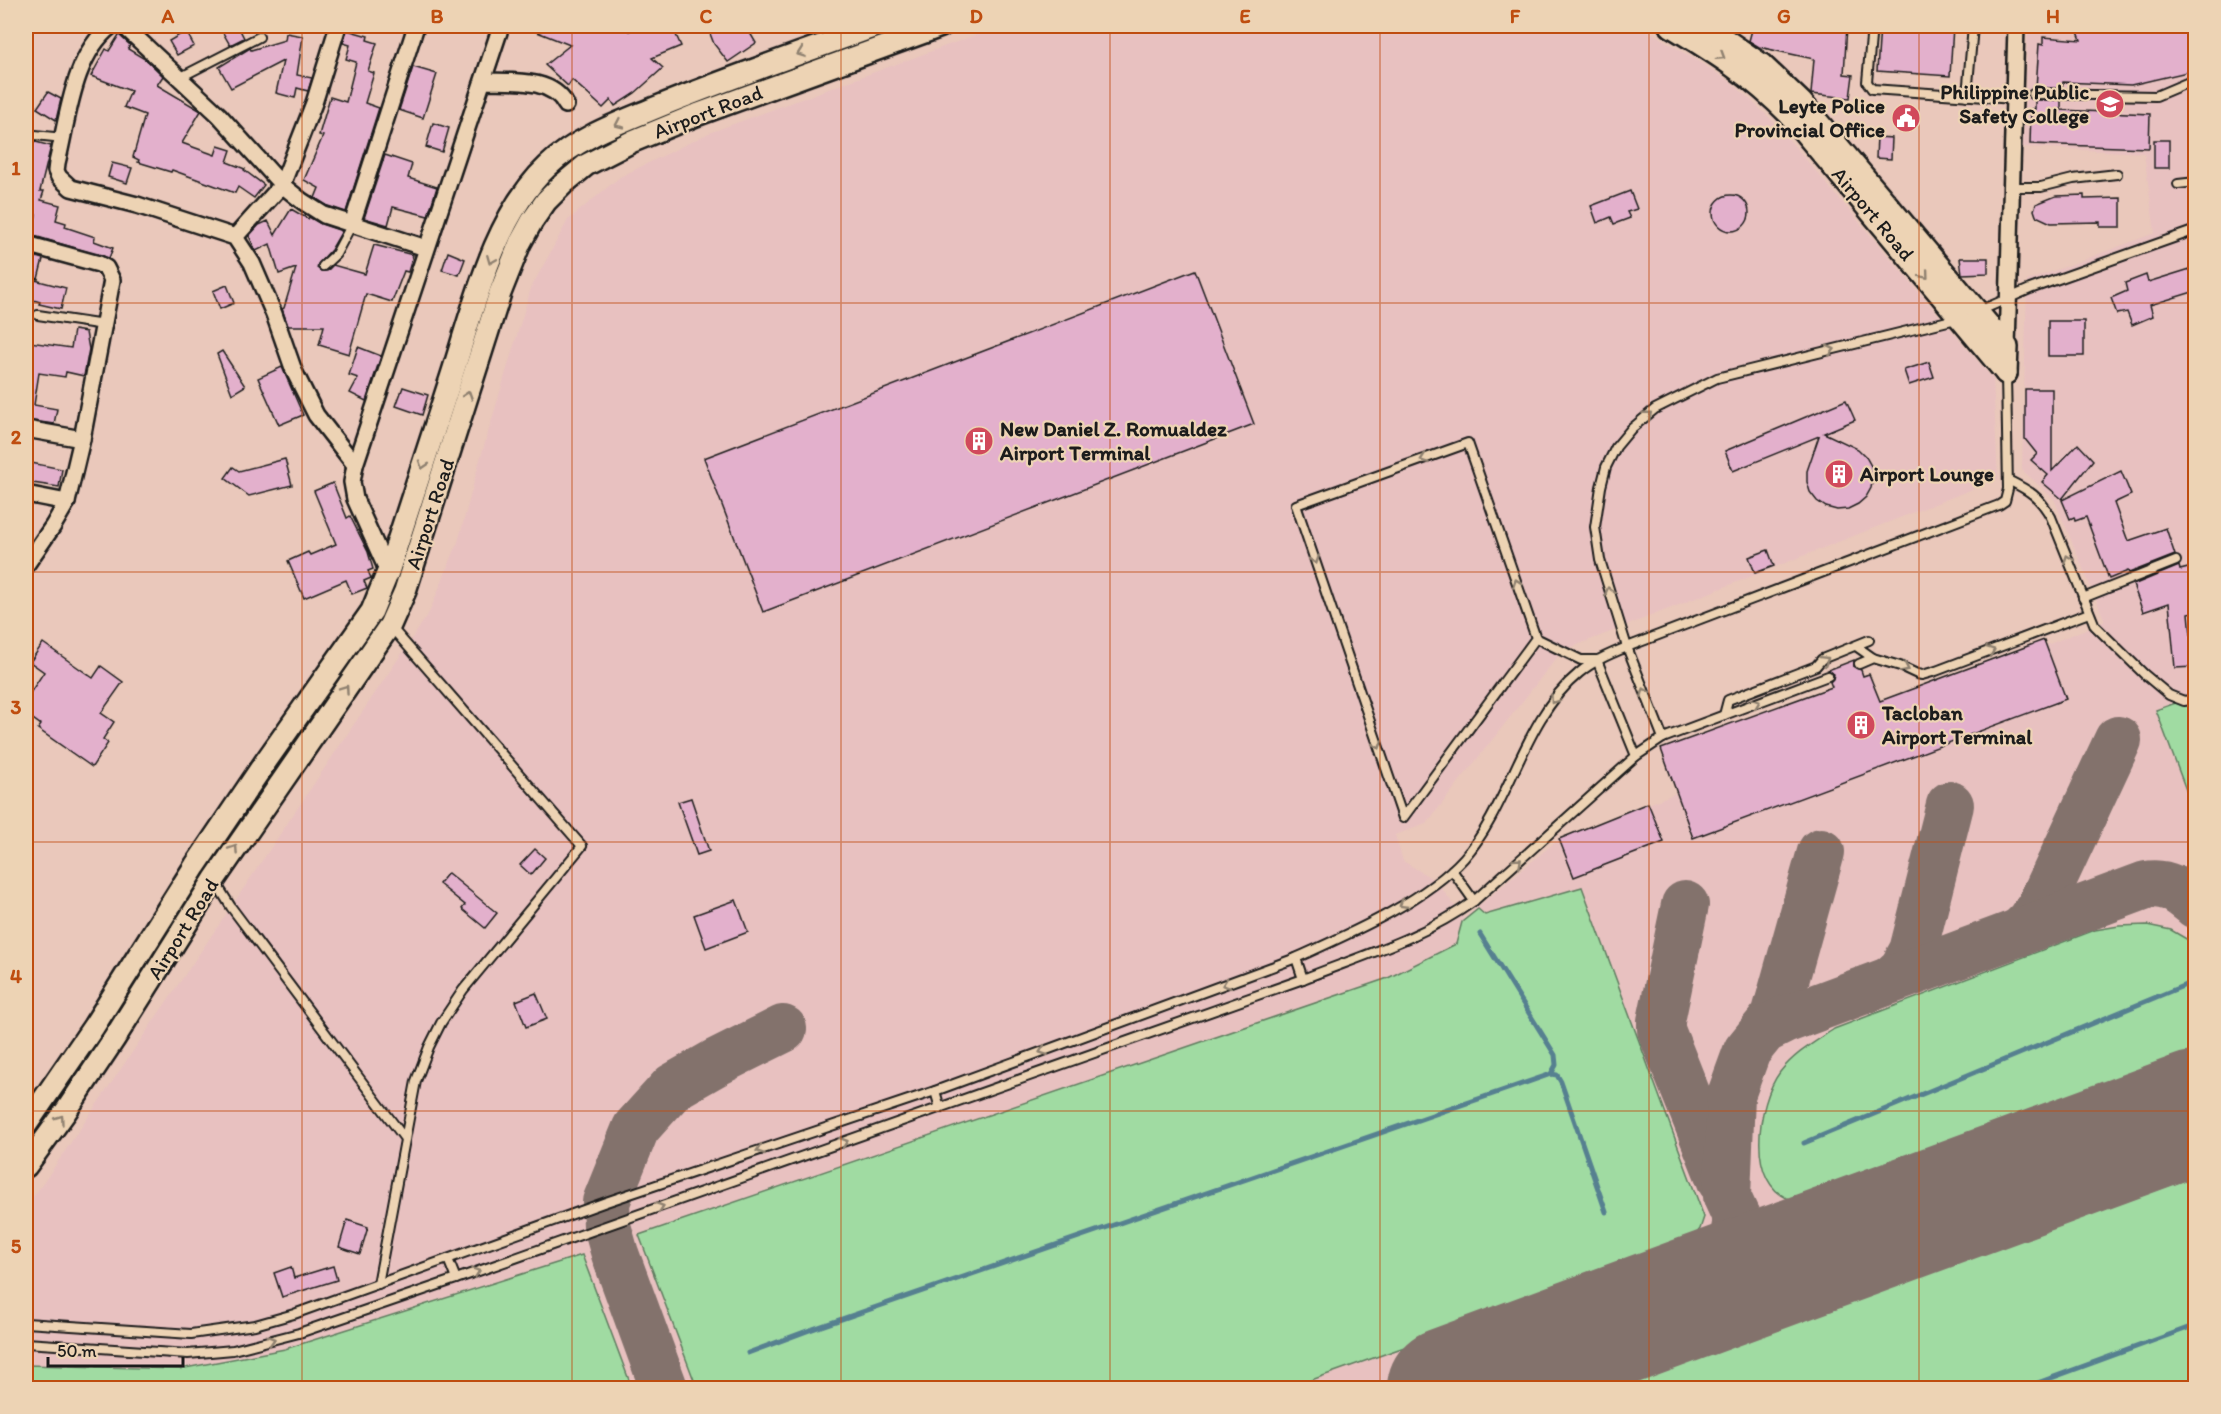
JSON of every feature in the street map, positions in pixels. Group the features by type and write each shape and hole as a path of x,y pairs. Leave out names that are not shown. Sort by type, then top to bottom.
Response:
{"main road":[{"name":"Airport Road","path":"26,1125 94,1026 195,867 372,611 388,572 480,286 512,211 528,186 549,165 577,144 627,120 688,95 876,26"},
{"name":"Airport Road","path":"26,1166 114,1039 214,880 390,625 405,591 500,293 520,243 541,208 562,184 586,165 633,141 696,115 941,26"},
{"name":"Airport Road","path":"1671,26 1728,61 1768,93 1969,315 2007,347"},
{"name":"Airport Road","path":"1705,26 1762,65 1801,102 1969,315 2006,373"},
{"path":"2006,373 2007,347"},
{"path":"436,423 457,430"},
{"path":"388,572 409,578"}],"street":[{"path":"111,26 98,35 85,55 56,171 64,184 71,188 137,205 235,237 252,263 274,314 294,370 316,415 355,465"},
{"path":"124,26 219,115 282,185 302,201 324,214 426,249"},
{"path":"235,237 282,185 314,102 338,26"},
{"path":"351,224 416,26"},
{"path":"388,572 356,499 352,482 355,465 501,26"},
{"path":"2007,347 2016,26"},
{"path":"484,81 531,83 546,87 561,95 566,105"},
{"path":"26,244 99,264 106,268 112,280 82,439 67,502 53,526 27,561"},
{"path":"26,429 82,439"},
{"path":"26,494 67,502"}],"lane":[{"path":"1872,26 1867,82 1872,89 2014,99"},
{"path":"1967,96 1973,26"},
{"path":"179,78 260,37"},
{"path":"2033,94 2156,96 2196,79"},
{"path":"26,134 63,138"},
{"path":"2012,187 2041,187 2073,179 2117,174"},
{"path":"2178,184 2196,182"},
{"path":"323,266 336,254 351,224"},
{"path":"1663,738 1627,647 1600,560 1595,526 1606,466 1616,447 1631,429 1655,409 1717,378 1969,315 2009,298 2196,230"},
{"path":"38,315 104,325"},
{"path":"26,1323 191,1334 255,1325 294,1314 606,1202 935,1091 1296,958 1385,915 1452,870 1481,836 1516,766 1555,698 1567,683 1597,660 2005,501 2008,480 2006,373"},
{"path":"1536,638 1403,818 1296,504 1468,443 1536,638 1581,660 1597,660"},
{"path":"2008,480 2035,494 2043,503 2051,517 2095,626 2169,695 2184,701 2196,699"},
{"path":"2083,598 2176,561"},
{"path":"1856,646 1873,658 1917,674 1929,674 2089,613"},
{"path":"378,1284 416,1081 429,1047 441,1023 464,990 582,846 390,625"},
{"path":"1724,715 1728,700 1816,666 1822,659 1869,640"},
{"path":"1860,664 1873,658"},
{"path":"1597,660 1636,756"},
{"path":"26,1343 188,1354 233,1350 318,1327 1303,979 1424,932 1474,901 1636,756 1663,738 1828,676"},
{"path":"1452,870 1474,901"},
{"path":"214,880 231,907 405,1139"},
{"path":"1296,958 1303,979"},
{"path":"935,1091 940,1108"},
{"path":"448,1259 456,1279"}],"shaded area":[{"path":"1000,26 1641,26 1731,82 1773,121 1993,379 1998,479 1562,651 1426,824 1395,835 1403,861 1436,881 1464,918 1559,839 1676,793 1661,749 1831,687 1826,671 1858,659 1864,675 1869,674 1880,701 2044,640 2047,645 2105,621 2054,499 2022,470 2027,281 2155,233 2144,153 2023,147 2028,26 2195,26 2195,1388 26,1388 26,1207 429,613 458,542 531,288 568,220 620,177 709,133"}],"green space":[{"path":"2195,696 2195,814 2156,710"},
{"path":"1582,887 1704,1217 1700,1229 1686,1247 1289,1388 697,1388 639,1235 1388,978 1456,944 1462,922 1478,909 1485,915"},
{"path":"2147,925 2171,930 2195,944 2195,1051 1792,1200 1777,1192 1767,1178 1761,1162 1761,1122 1772,1086 1780,1072 1799,1053 1834,1029 2095,930"},
{"path":"2195,1176 2195,1388 1617,1388"},
{"path":"582,1255 632,1388 26,1388 26,1365 180,1369 285,1349"}],"building":[{"path":"238,26 244,38 230,45 222,31"},
{"path":"522,26 624,26 629,31 639,26 672,26 681,46 652,58 663,68 635,93 615,106 611,100 603,108 572,80 568,86 545,65 570,45"},
{"path":"707,26 746,26 756,43 728,62 714,44"},
{"path":"1753,26 1847,26 1844,74 1853,75 1850,98 1811,94 1814,59 1759,47 1749,41"},
{"path":"1880,26 1953,26 1950,76 1877,71"},
{"path":"2076,26 2196,26 2196,70 2131,85 2063,82 2062,88 2036,88 2039,44 2043,45 2043,37 2081,40"},
{"path":"347,30 368,36 367,40 377,43 368,71 374,73 365,103 379,108 346,212 328,206 315,198 319,188 304,180 323,136 319,135 330,97 346,102 356,62 346,59 350,45 343,43"},
{"path":"186,31 194,46 177,55 169,41"},
{"path":"286,33 303,36 297,75 312,78 308,91 297,88 295,98 276,93 283,61 231,88 219,67 250,48 251,50 285,40"},
{"path":"119,35 130,45 128,49 148,61 163,76 157,85 201,111 182,143 215,155 218,146 231,150 227,162 245,169 264,185 254,198 238,187 235,193 172,170 171,172 138,162 139,160 133,157 145,115 124,107 131,91 91,76 106,49 109,51"},
{"path":"413,67 437,74 423,118 399,110"},
{"path":"48,92 61,99 56,120 37,108"},
{"path":"2035,100 2061,100 2061,110 2150,114 2149,148 2030,144 2031,109 2035,109"},
{"path":"433,123 449,128 442,152 426,147"},
{"path":"1877,137 1892,138 1891,159 1876,158"},
{"path":"2154,140 2169,140 2169,168 2154,168"},
{"path":"32,141 51,146 40,191 44,191 41,200 60,205 56,220 66,223 65,227 95,237 94,241 113,248 109,258 31,235 36,215 26,212 26,167"},
{"path":"385,155 412,164 408,178 437,187 428,216 393,207 388,225 364,218"},
{"path":"112,163 132,168 127,183 108,177"},
{"path":"1630,191 1637,209 1627,212 1630,218 1614,224 1611,217 1597,223 1591,206"},
{"path":"1731,195 1743,201 1749,213 1743,225 1731,231 1719,225 1713,213 1719,201"},
{"path":"2084,195 2084,199 2121,198 2121,227 2100,227 2100,222 2051,223 2036,216 2034,210 2036,204 2056,196"},
{"path":"291,209 308,219 309,217 342,231 331,250 318,264 317,268 321,271 327,271 333,265 365,274 374,245 413,255 408,272 404,271 392,302 366,294 349,354 319,345 324,326 288,326 282,309 296,268 279,274 270,244 256,251 249,236 259,225 268,221 275,235"},
{"path":"448,252 465,259 459,275 442,270"},
{"path":"26,254 43,259 38,279 26,276"},
{"path":"1960,258 1988,258 1988,273 1962,274"},
{"path":"2190,269 2196,291 2150,305 2153,316 2132,325 2127,312 2117,314 2111,298 2127,291 2125,283 2146,275 2148,282"},
{"name":"New Daniel Z. Romualdez Airport Terminal","path":"1195,270 1254,424 763,612 704,458"},
{"path":"35,280 66,288 61,309 39,304 40,302 30,299"},
{"path":"227,285 234,303 220,309 213,291"},
{"path":"2048,321 2084,321 2084,356 2048,356"},
{"path":"74,330 86,332 89,349 84,376 66,372 65,377 39,373 34,405 57,409 54,424 26,420 26,368 30,342 71,348"},
{"path":"358,347 381,356 366,401 350,393 358,378 349,375"},
{"path":"222,351 245,386 232,394 217,354"},
{"path":"1929,362 1934,377 1909,385 1904,370"},
{"path":"282,367 303,415 279,425 258,378"},
{"path":"403,387 428,395 422,415 396,406"},
{"path":"2025,389 2052,389 2052,471 2078,444 2093,460 2062,499 2042,482 2048,475 2031,460 2037,454 2025,439"},
{"path":"1846,400 1855,420 1824,433 1858,449 1871,466 1873,477 1871,488 1858,504 1848,509 1837,510 1817,501 1810,492 1807,471 1819,436 1733,471 1725,451"},
{"path":"285,459 292,485 249,496 225,478 233,467 239,471"},
{"path":"26,462 62,469 59,487 26,482"},
{"path":"2121,471 2131,495 2114,503 2128,541 2166,528 2175,555 2109,579 2086,517 2075,521 2074,517 2070,519 2062,500"},
{"path":"333,483 347,518 350,516 368,552 373,569 368,571 371,578 364,581 367,588 352,594 346,580 304,598 288,561 308,552 310,555 336,544 314,491"},
{"path":"1768,550 1774,566 1755,573 1749,557"},
{"path":"2179,566 2180,570 2196,566 2196,611 2189,613 2194,667 2175,668 2169,603 2143,612 2133,585"},
{"name":"Tacloban Airport Terminal","path":"2044,640 2066,699 1693,838 1661,749 1832,687 1830,682 1834,674 1828,670 1854,660 1854,667 1861,670 1863,676 1869,674 1880,701"},
{"path":"43,643 93,678 101,666 123,682 101,713 114,722 103,739 108,743 92,767 38,729 41,725 26,714 26,699 44,672 30,662"},
{"path":"691,798 709,851 697,855 678,802"},
{"path":"1648,803 1664,842 1574,877 1559,839"},
{"path":"535,849 545,858 531,875 520,865"},
{"path":"448,873 497,913 485,928 462,909 465,905 439,884"},
{"path":"736,900 748,932 706,948 694,915"},
{"path":"536,993 547,1019 526,1027 516,1001"},
{"path":"347,1220 368,1227 360,1254 339,1247"},
{"path":"333,1266 337,1280 282,1297 274,1273 291,1267 294,1278"}],"waterway":[{"path":"1480,934 1555,1055 1556,1065 1551,1074"},
{"path":"1804,1143 2195,981"},
{"path":"748,1353 1551,1074 1557,1075 1561,1082 1606,1212"},
{"path":"2024,1388 2196,1325"}],"taxiway":[{"path":"2019,933 2040,907 2118,740"},
{"path":"1892,979 1903,969 1913,951 1950,805"},
{"path":"1764,1030 1775,1016 1821,852"},
{"path":"1685,1301 1718,1285 1727,1275 1737,1219 1727,1197 1731,1095 1747,1051 1764,1030 1784,1020 2146,885 2167,886 2196,905"},
{"path":"1685,905 1661,1030 1721,1181"},
{"path":"664,1388 615,1254 607,1226 606,1202 636,1128 673,1087 783,1029"},
{"path":"1737,1219 1744,1237 1754,1252 1767,1260 1787,1263"}],"runway":[{"path":"1448,1388 2196,1112"}],"place":[{"name":"Philippine Public Safety College","path":"2110,104"},
{"name":"Leyte Police Provincial Office","path":"1906,118"},
{"name":"New Daniel Z. Romualdez Airport Terminal","path":"979,441"},
{"name":"Airport Lounge","path":"1839,474"},
{"name":"Tacloban Airport Terminal","path":"1861,725"}]}
